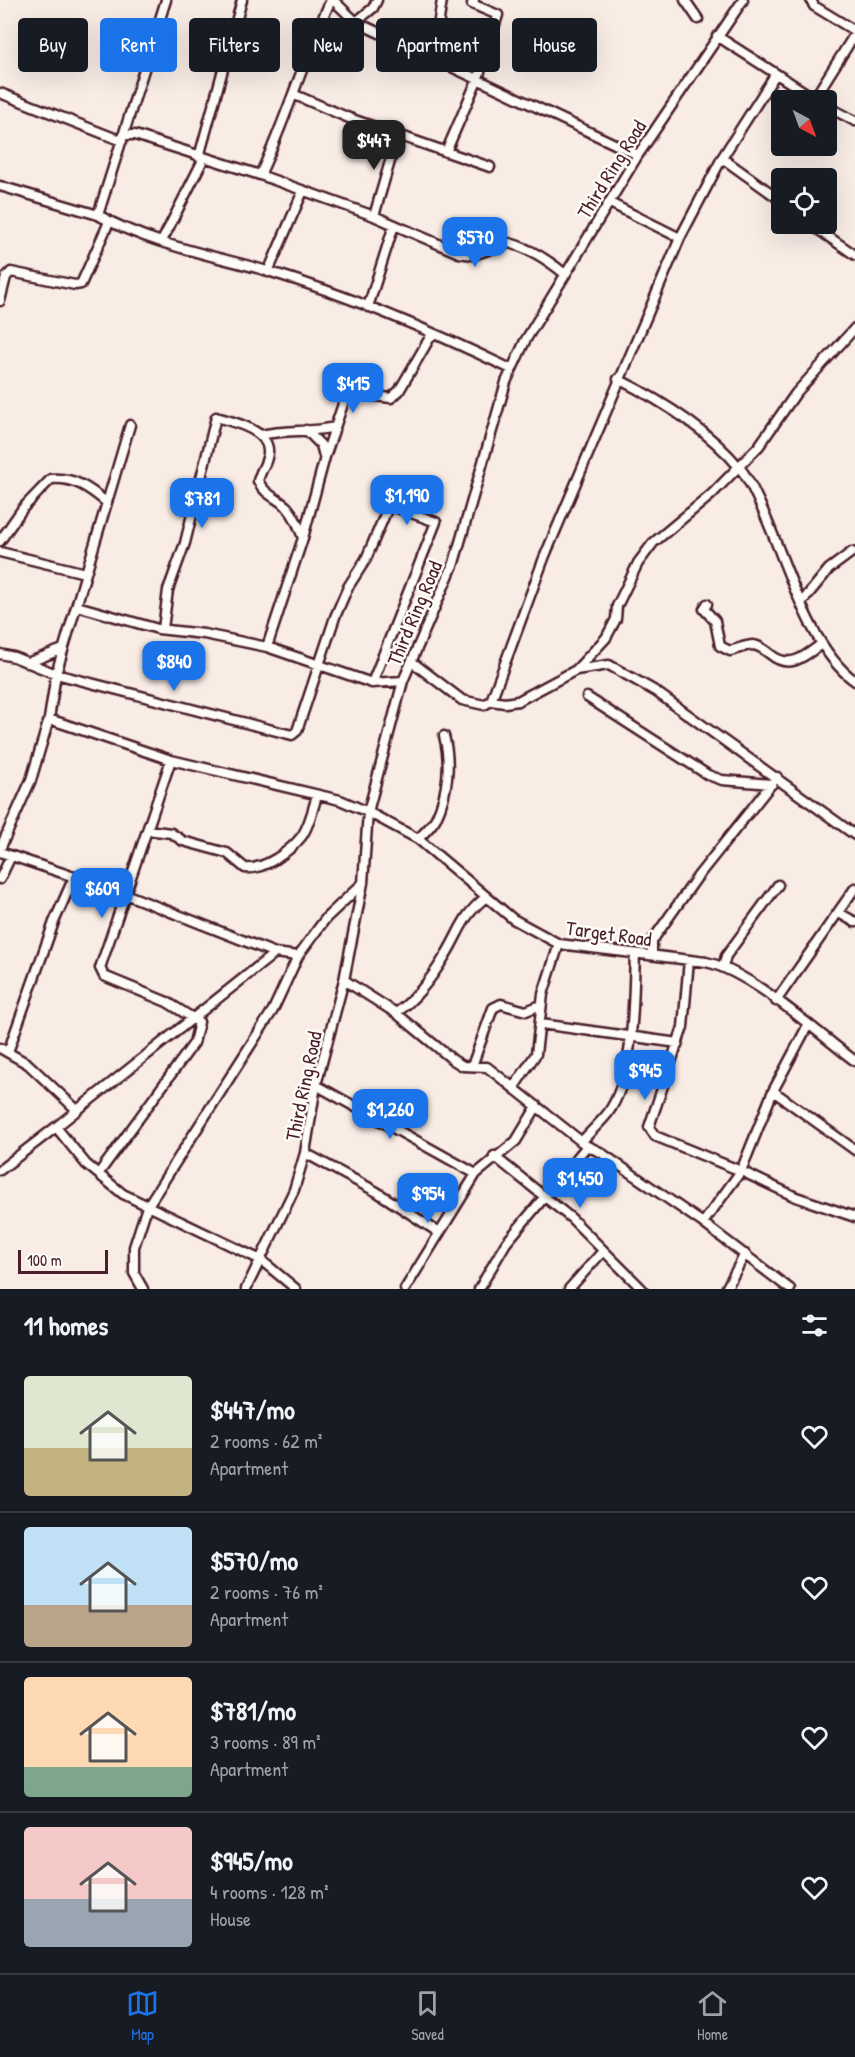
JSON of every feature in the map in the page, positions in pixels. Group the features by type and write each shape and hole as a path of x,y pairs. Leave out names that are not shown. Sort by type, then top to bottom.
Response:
{"street":[{"path":"98,215 166,0"},
{"path":"162,241 201,157 242,0"},
{"path":"260,175 295,95 313,38 332,0 352,18"},
{"path":"362,18 373,8 377,0"},
{"path":"439,18 442,0"},
{"path":"446,152 478,78 498,15 472,4 474,0"},
{"path":"685,0 698,19"},
{"name":"Third Ring Road","path":"246,1289 294,1190 305,1152 316,1085 344,980 363,883 368,812 403,681 454,563 511,369 565,274 638,155 742,0"},
{"path":"811,0 814,6 855,33 821,90"},
{"path":"717,36 799,90"},
{"path":"463,72 638,155"},
{"path":"491,701 544,558 618,379 680,238 722,158 775,75"},
{"path":"0,93 123,138 135,135 260,175 374,216 459,253 473,255 508,243 513,244 535,253 565,274"},
{"path":"295,95 349,118 490,168"},
{"path":"837,112 855,121"},
{"path":"374,216 398,134"},
{"path":"722,158 771,193"},
{"path":"0,186 98,215 109,222 162,241 268,272 368,307 511,369"},
{"path":"268,272 303,191"},
{"path":"610,203 680,238"},
{"path":"0,301 6,277 11,272 75,285 81,284 109,222"},
{"path":"368,307 394,225"},
{"path":"825,234 855,255"},
{"path":"412,662 462,700 484,705 491,701 505,703 518,701 576,670 606,638 616,620 617,606 638,563 653,543 711,495 740,467 778,423 796,393 855,328"},
{"path":"267,647 303,538 325,457 349,393 391,398 399,391 432,334"},
{"path":"618,379 692,423 740,467 776,537 820,645 844,673 855,681"},
{"path":"162,629 168,590 185,543 214,419 219,417 261,435 335,427"},
{"path":"130,425 56,674 49,719 31,780 0,850 11,856 125,894 275,953 298,956"},
{"path":"306,430 321,445 325,457"},
{"path":"261,435 268,445 268,453 258,481 267,494 286,507 295,518 303,538"},
{"path":"0,542 23,508 51,478 64,478 86,486 106,502"},
{"path":"0,654 56,674 286,735 297,731 348,587 366,559 389,505 436,522 372,683"},
{"path":"0,552 85,573"},
{"path":"801,603 830,569 852,552"},
{"path":"707,604 705,609 714,621 720,646 730,651 750,645 762,647 772,656 784,662 795,662 820,645"},
{"path":"77,606 162,629 204,634 267,647 372,683 403,681"},
{"path":"27,663 63,649"},
{"path":"576,670 609,665 631,676 774,780 855,835"},
{"path":"587,697 708,775 722,780 774,780"},
{"name":"Target Road","path":"49,719 171,760 340,800 418,839 485,898 513,919 559,944 690,960 723,967 776,1002 855,1061"},
{"path":"418,839 435,820 445,792 449,753 444,736"},
{"path":"99,1173 194,1043 199,1022 101,973 110,935 171,760"},
{"path":"652,955 652,941 698,876 774,780"},
{"path":"147,830 171,833 183,841 227,853 244,868 256,867 272,861 302,836 310,822 317,795"},
{"path":"0,879 11,856"},
{"path":"74,877 4,1050 34,1069 77,1110"},
{"path":"143,1289 134,1273 134,1247 147,1207 273,1010 298,956 326,918 363,883"},
{"path":"723,967 726,956 778,885"},
{"path":"776,1002 855,888"},
{"path":"396,1013 419,992 446,954 470,910 485,898"},
{"path":"839,913 855,922"},
{"path":"514,1087 536,1054 541,1024 541,1005 559,944"},
{"path":"0,1170 275,953"},
{"path":"479,1289 506,1243 608,1112 618,1090 631,1037 635,954"},
{"path":"690,960 686,1006 678,1043 650,1127 651,1132 655,1136 741,1171 796,1197 855,1217"},
{"path":"344,980 396,1013 453,1060 463,1066 488,1067 585,1143 703,1222 790,1289"},
{"path":"471,1066 493,1008 501,1004 526,1011 541,1005"},
{"path":"541,1024 678,1043"},
{"path":"703,1222 741,1171 773,1091 808,1025"},
{"path":"316,1085 476,1174"},
{"path":"773,1091 855,1150"},
{"path":"405,1289 438,1232 476,1174 494,1156 507,1150 516,1141 537,1106"},
{"path":"56,1127 86,1164 123,1194 261,1260 296,1289"},
{"path":"305,1152 377,1192 438,1232"},
{"path":"494,1156 543,1198 571,1218 637,1287"},
{"path":"569,1289 603,1251"},
{"path":"726,1289 745,1254"}]}
